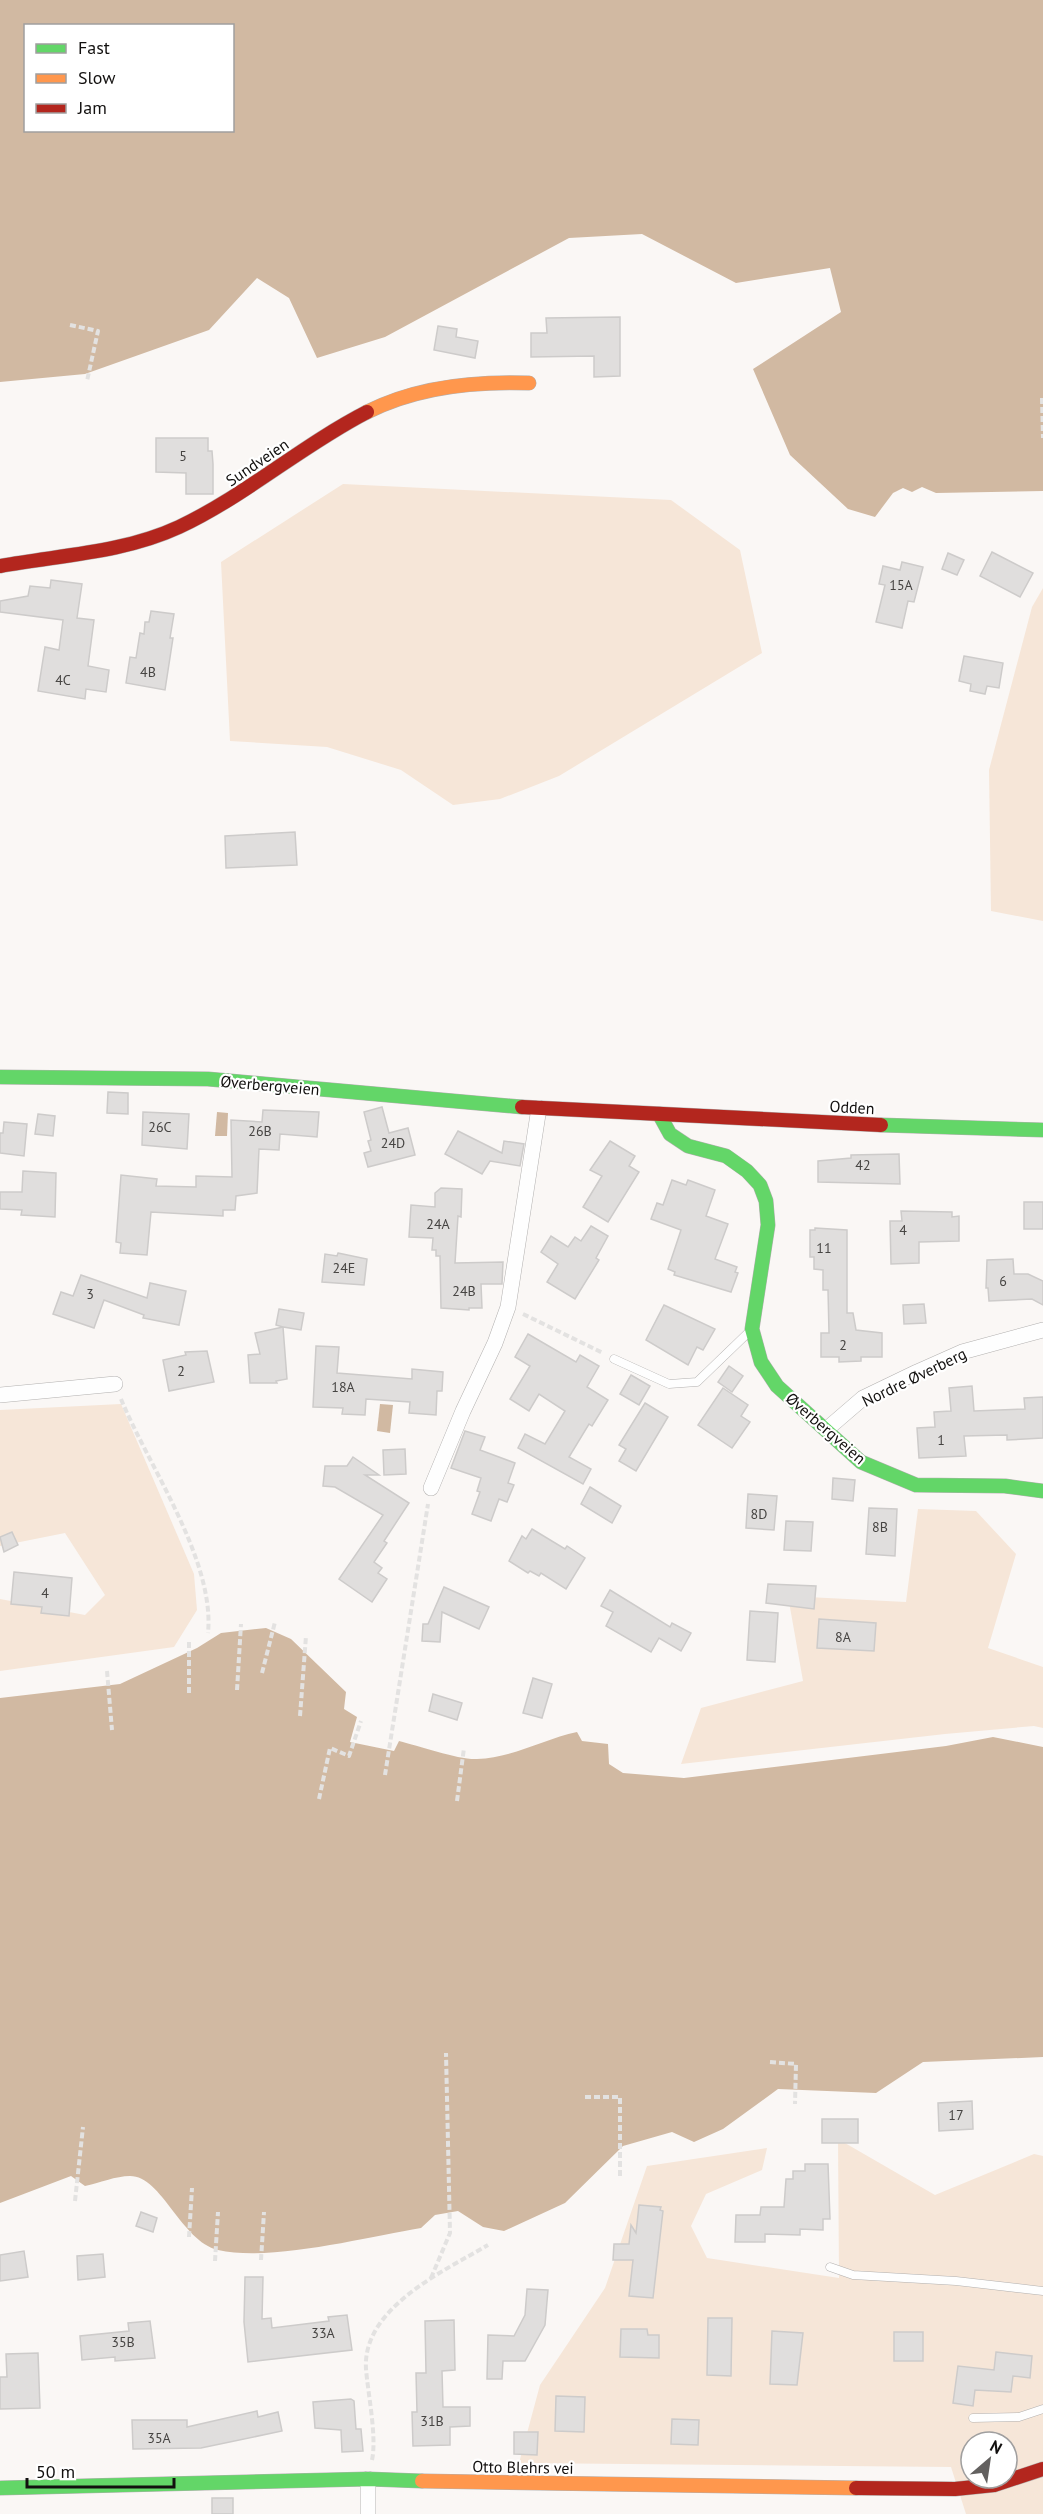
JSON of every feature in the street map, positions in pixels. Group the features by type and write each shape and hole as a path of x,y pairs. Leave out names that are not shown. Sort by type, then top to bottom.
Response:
{"street":[{"name":"Sundveien","path":"0,566 123,547 176,528 232,500 316,442 374,408 432,391 513,382 529,383"},
{"name":"Øverbergveien","path":"0,1077 208,1079 539,1108 659,1114 670,1134 688,1146 726,1156 747,1171 760,1185 768,1225 752,1329 761,1362 777,1386 861,1462 916,1485 1005,1486 1043,1491"},
{"path":"431,1488 462,1411 495,1343 508,1307 524,1222 539,1108"},
{"name":"Odden","path":"659,1114 1043,1130"},
{"name":"Nordre Øverberg","path":"827,1429 863,1398 916,1372 962,1352 1043,1330"},
{"path":"0,1395 115,1384"},
{"name":"Otto Blehrs vei","path":"0,2488 368,2479 955,2489 994,2485 1043,2469"},
{"path":"368,2479 368,2514"}],"lane":[{"path":"614,1359 669,1384 697,1382 752,1329"},
{"path":"830,2267 853,2275 956,2281 1043,2291"},
{"path":"973,2418 1019,2417 1043,2409"}],"path":[{"path":"70,325 98,331 87,381"},
{"path":"1042,398 1043,438"},
{"path":"508,1307 614,1359"},
{"path":"115,1384 203,1577 210,1611 208,1633"},
{"path":"389,1742 385,1776 408,1646 431,1488"},
{"path":"262,1673 275,1622"},
{"path":"237,1690 241,1624"},
{"path":"300,1716 306,1636"},
{"path":"189,1641 189,1693"},
{"path":"107,1671 112,1730"},
{"path":"319,1799 330,1748 350,1756 361,1721"},
{"path":"457,1801 464,1748"},
{"path":"431,2278 450,2233 446,2053"},
{"path":"770,2062 796,2064 795,2104"},
{"path":"585,2097 620,2097 620,2178"},
{"path":"75,2201 83,2127"},
{"path":"189,2237 192,2188"},
{"path":"215,2261 218,2212"},
{"path":"261,2260 264,2212"},
{"path":"368,2479 373,2455 366,2350 372,2336 398,2302 431,2278 488,2245"}],"shaded area":[{"path":"0,0 1043,0 1043,491 936,493 922,487 912,492 903,488 893,493 875,517 848,509 790,455 753,369 841,312 830,268 736,283 642,234 569,238 385,337 317,358 289,298 257,278 209,330 85,374 0,382"},
{"path":"343,484 671,500 740,550 762,653 559,776 500,799 453,805 401,770 327,747 230,741 221,562"},
{"path":"1043,588 1043,921 991,911 989,770 1032,607"},
{"path":"217,1112 228,1113 227,1136 215,1136"},
{"path":"121,1404 194,1574 197,1610 174,1647 0,1671 0,1599 85,1615 105,1595 65,1533 0,1546 0,1410"},
{"path":"380,1404 393,1405 390,1433 377,1431"},
{"path":"918,1509 976,1511 1016,1554 988,1648 1043,1667 1043,1728 1034,1726 945,1734 681,1764 701,1708 803,1681 788,1596 906,1602"},
{"path":"266,1628 291,1639 346,1692 344,1709 357,1717 350,1742 394,1751 399,1741 469,1759 490,1758 577,1732 582,1741 608,1744 609,1764 623,1773 684,1778 946,1746 993,1737 1043,1747 1043,2057 923,2062 876,2093 778,2089 723,2129 694,2142 672,2132 623,2146 565,2203 504,2231 483,2227 458,2211 435,2215 421,2228 291,2251 240,2253 218,2250 205,2244 182,2223 152,2186 141,2179 130,2176 85,2186 71,2176 0,2203 0,1698 120,1684 197,1648 221,1633"},
{"path":"838,2139 935,2195 1034,2154 1043,2156 1043,2514 966,2514 951,2467 519,2463 540,2385 605,2288 647,2166 767,2148 762,2170 706,2194 691,2226 707,2258 839,2278"}],"building":[{"path":"620,317 620,376 594,377 594,356 531,357 531,333 547,333 546,318"},
{"path":"438,326 457,329 456,337 478,341 475,358 434,350"},
{"path":"156,438 208,438 208,451 212,451 213,494 186,494 186,473 156,472"},
{"path":"992,552 1033,573 1020,597 980,576"},
{"path":"948,553 964,560 957,575 942,569"},
{"path":"902,562 923,567 914,602 908,601 902,628 876,622 885,585 879,584 883,566 900,570"},
{"path":"51,580 82,584 77,618 94,620 88,666 109,670 106,692 86,689 85,699 38,691 45,647 59,650 63,620 0,612 0,601 28,596 30,586 50,588"},
{"path":"151,611 174,614 170,638 173,638 165,690 126,683 130,657 136,658 140,633 144,634 145,622 149,622"},
{"path":"964,656 1003,663 999,688 987,686 985,694 970,691 971,684 959,681"},
{"path":"295,832 297,865 226,868 225,836"},
{"path":"108,1092 128,1093 128,1114 107,1113"},
{"path":"382,1107 389,1133 408,1128 415,1155 368,1167 364,1153 371,1151 368,1141 371,1140 364,1112"},
{"path":"263,1110 319,1112 317,1137 280,1134 279,1150 259,1149 257,1193 236,1196 235,1210 223,1210 223,1216 151,1212 147,1255 120,1253 121,1243 116,1242 121,1175 157,1179 156,1186 196,1187 196,1176 232,1177 231,1120 262,1122"},
{"path":"143,1112 189,1114 187,1149 142,1145"},
{"path":"38,1114 55,1116 53,1136 35,1134"},
{"path":"4,1122 27,1124 24,1156 0,1153 0,1133 3,1133"},
{"path":"458,1131 502,1153 504,1141 524,1144 520,1166 490,1161 482,1174 445,1154"},
{"path":"610,1141 635,1156 629,1166 639,1172 608,1222 583,1207 602,1176 590,1170"},
{"path":"899,1154 900,1184 818,1182 818,1161 851,1158 851,1155"},
{"path":"23,1171 56,1173 55,1217 21,1215 22,1210 0,1209 0,1192 22,1192"},
{"path":"672,1180 686,1185 688,1180 715,1190 706,1216 728,1224 715,1259 737,1267 735,1272 738,1273 731,1292 674,1275 675,1272 668,1269 681,1230 651,1219 657,1203 663,1205"},
{"path":"441,1188 462,1189 455,1263 503,1262 502,1284 481,1284 482,1308 469,1308 469,1310 441,1308 440,1256 436,1256 436,1250 432,1250 433,1238 409,1237 411,1205 435,1207 435,1193"},
{"path":"1024,1202 1043,1202 1043,1229 1024,1229"},
{"path":"901,1211 952,1212 952,1217 959,1216 959,1241 919,1242 919,1263 891,1264 890,1221 902,1221"},
{"path":"591,1226 608,1236 596,1258 599,1260 575,1299 547,1282 558,1264 541,1252 551,1236 568,1247 575,1237 581,1241"},
{"path":"815,1228 847,1230 847,1313 853,1313 856,1330 882,1333 882,1357 861,1357 861,1361 839,1362 839,1357 821,1357 821,1333 829,1333 828,1290 823,1290 823,1270 814,1269 814,1257 810,1257 810,1230 815,1230"},
{"path":"338,1253 367,1259 364,1285 322,1282 325,1254 337,1256"},
{"path":"1013,1259 1014,1274 1028,1274 1043,1281 1043,1305 1032,1299 989,1301 988,1288 986,1288 987,1260"},
{"path":"81,1275 147,1298 150,1283 186,1291 179,1325 143,1318 144,1315 104,1300 94,1328 53,1314 61,1292 73,1296"},
{"path":"924,1304 926,1323 904,1324 903,1305"},
{"path":"664,1305 715,1329 703,1350 697,1347 688,1365 646,1340"},
{"path":"279,1309 304,1313 301,1330 276,1325"},
{"path":"283,1327 287,1379 276,1381 277,1383 250,1383 248,1355 260,1354 255,1333"},
{"path":"528,1334 576,1362 580,1355 599,1366 587,1387 608,1400 592,1426 589,1424 569,1457 591,1469 583,1484 518,1448 525,1434 545,1444 565,1411 539,1394 529,1411 510,1399 530,1366 515,1357"},
{"path":"316,1346 339,1347 337,1373 412,1379 412,1369 443,1372 442,1391 437,1391 436,1415 409,1413 410,1402 366,1399 365,1415 342,1414 343,1408 313,1407"},
{"path":"207,1351 214,1382 169,1391 163,1360 186,1355 185,1352"},
{"path":"729,1366 743,1376 732,1392 718,1382"},
{"path":"631,1375 650,1386 639,1405 620,1394"},
{"path":"972,1386 974,1411 1025,1409 1024,1398 1043,1397 1043,1438 1007,1440 1007,1435 964,1436 966,1456 919,1458 917,1428 935,1427 934,1412 951,1411 949,1388"},
{"path":"723,1388 748,1405 741,1416 750,1422 732,1448 698,1425"},
{"path":"645,1403 668,1417 636,1471 619,1461 626,1449 619,1445"},
{"path":"465,1431 485,1437 480,1450 515,1463 508,1483 514,1485 507,1502 499,1499 491,1521 472,1514 480,1492 477,1491 481,1478 451,1468"},
{"path":"405,1449 406,1474 384,1475 383,1450"},
{"path":"353,1457 379,1475 365,1475 409,1503 384,1541 387,1543 374,1562 382,1568 378,1573 387,1579 372,1602 339,1579 383,1515 335,1487 323,1486 325,1466 347,1466"},
{"path":"833,1478 855,1480 853,1501 832,1499"},
{"path":"590,1487 621,1506 612,1523 581,1504"},
{"path":"748,1494 777,1496 774,1530 746,1528"},
{"path":"869,1508 897,1509 895,1556 866,1554"},
{"path":"786,1521 813,1522 811,1551 784,1550"},
{"path":"532,1529 565,1549 567,1546 585,1558 566,1589 541,1573 539,1576 530,1571 528,1573 509,1561 522,1536 526,1539"},
{"path":"12,1532 18,1545 4,1552 0,1537"},
{"path":"14,1572 72,1578 69,1616 41,1613 42,1607 11,1604"},
{"path":"768,1584 816,1586 814,1609 766,1603"},
{"path":"444,1587 489,1607 479,1629 442,1612 440,1642 422,1641 423,1624 428,1624"},
{"path":"610,1590 670,1627 672,1623 691,1633 681,1651 659,1638 651,1652 606,1626 613,1612 601,1606"},
{"path":"750,1611 778,1613 775,1662 747,1660"},
{"path":"819,1619 876,1623 874,1651 817,1648"},
{"path":"533,1678 552,1684 542,1718 523,1713"},
{"path":"433,1694 462,1703 457,1720 429,1711"},
{"path":"972,2101 973,2129 939,2131 938,2103"},
{"path":"822,2119 858,2119 858,2143 822,2143"},
{"path":"805,2164 828,2164 830,2219 823,2219 823,2230 800,2229 800,2235 765,2234 765,2242 735,2242 736,2215 760,2215 761,2207 784,2207 786,2179 793,2179 793,2171 805,2171"},
{"path":"639,2205 661,2207 660,2210 663,2211 653,2298 629,2296 633,2260 613,2260 614,2244 629,2244 631,2225 636,2233"},
{"path":"141,2212 157,2218 153,2232 136,2226"},
{"path":"24,2251 28,2277 0,2281 0,2255"},
{"path":"103,2254 105,2277 78,2280 77,2256"},
{"path":"245,2277 263,2277 262,2319 271,2318 272,2328 329,2321 328,2317 347,2315 352,2350 248,2362 244,2322"},
{"path":"527,2289 548,2290 545,2325 525,2361 503,2361 502,2379 487,2379 488,2335 514,2336 525,2315"},
{"path":"708,2318 732,2318 731,2376 707,2375"},
{"path":"454,2320 455,2370 442,2371 443,2407 470,2407 470,2426 450,2427 450,2445 413,2446 412,2412 417,2412 416,2373 426,2373 425,2321"},
{"path":"150,2321 155,2358 115,2361 115,2357 82,2360 80,2336 129,2331 128,2323"},
{"path":"621,2329 647,2329 648,2335 659,2335 659,2358 620,2357"},
{"path":"772,2331 803,2333 797,2385 770,2384"},
{"path":"894,2332 923,2332 923,2361 894,2361"},
{"path":"996,2352 1032,2356 1030,2378 1013,2376 1011,2392 975,2390 973,2406 953,2403 958,2366 994,2370"},
{"path":"38,2353 40,2408 0,2409 0,2377 7,2377 6,2354"},
{"path":"556,2396 585,2397 584,2432 555,2431"},
{"path":"351,2399 354,2401 356,2429 361,2429 363,2451 342,2452 341,2430 315,2428 313,2402"},
{"path":"257,2411 258,2417 278,2412 282,2431 201,2448 133,2449 132,2420 187,2420 187,2427"},
{"path":"672,2419 699,2420 698,2445 671,2444"},
{"path":"514,2432 538,2432 537,2455 514,2454"},
{"path":"212,2498 233,2498 233,2514 212,2514"}],"traffic: fast":[{"path":"0,1077 208,1079 522,1107"},
{"path":"659,1114 670,1134 688,1146 726,1156 747,1171 760,1185 766,1201 768,1225 752,1329 761,1362 777,1386 861,1462 916,1485 1005,1486 1043,1491"},
{"path":"881,1125 1043,1130"},
{"path":"0,2488 368,2479 422,2481"}],"traffic: slow":[{"path":"367,412 386,403 446,387 488,383 529,383"},
{"path":"422,2481 856,2488"}],"traffic: jam":[{"path":"0,566 114,548 158,536 227,501 319,440 367,412"},
{"path":"522,1107 881,1125"},
{"path":"856,2488 955,2489 994,2485 1043,2469"}]}
